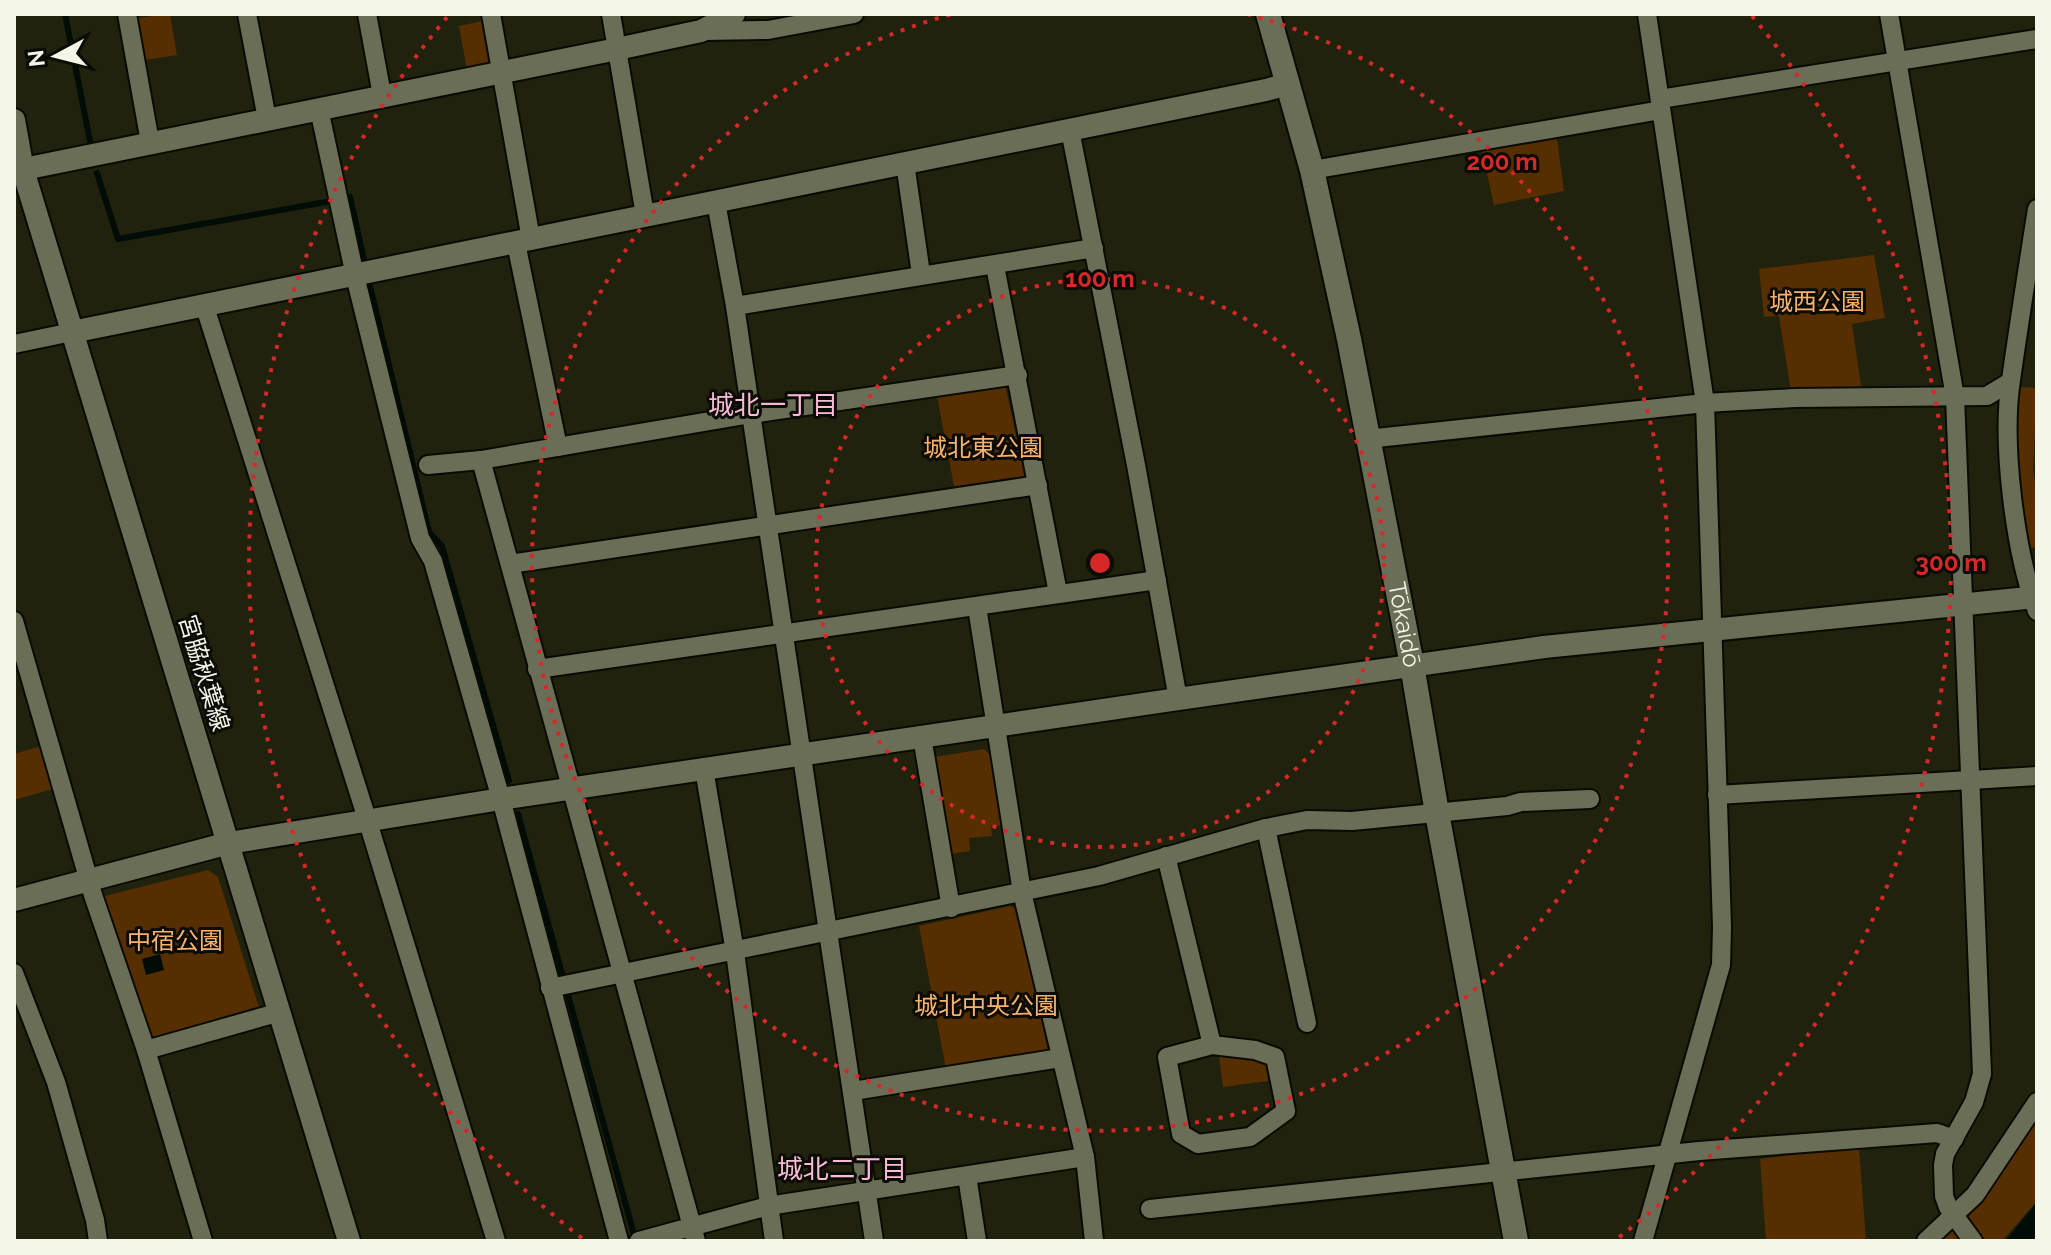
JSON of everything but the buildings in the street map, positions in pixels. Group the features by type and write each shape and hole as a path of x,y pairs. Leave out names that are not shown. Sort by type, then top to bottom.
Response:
{"main road":[{"name":"Tōkaidō","path":"1268,14 1327,234 1412,665 1516,1241"}],"street":[{"path":"127,14 150,142"},
{"path":"247,14 267,119"},
{"path":"367,14 382,95"},
{"path":"491,14 558,447"},
{"path":"611,14 645,215"},
{"path":"701,31 734,14"},
{"path":"19,170 701,31 768,30 854,14"},
{"path":"1643,1241 1721,965 1705,403 1647,14"},
{"path":"1889,14 1955,397 1982,1074 1974,1102 1945,1154 1943,1165 1944,1196 1973,1241"},
{"path":"1312,170 1661,104 2037,39"},
{"path":"14,344 1288,84"},
{"path":"319,109 355,276 420,538 433,561 501,799 619,1241"},
{"name":"宮脇秋葉線","path":"14,120 19,170 72,332 349,1241"},
{"path":"1070,130 1178,699"},
{"path":"905,163 921,274"},
{"path":"716,202 735,306 874,1241"},
{"path":"14,900 229,843 501,799 1178,699 1544,647 1962,604 2035,602 2022,557 2011,481 2010,382 2037,209"},
{"path":"735,306 1094,248"},
{"path":"995,266 1058,593"},
{"path":"204,304 368,822 496,1241"},
{"path":"428,465 481,460 751,414 1018,375"},
{"path":"1367,439 1705,403 1794,398 1987,396 2010,382"},
{"path":"481,460 694,1234"},
{"path":"510,564 1038,485"},
{"path":"537,669 1157,580"},
{"path":"977,607 1022,892 1085,1157 1094,1241"},
{"path":"14,621 89,880 146,1050 203,1241"},
{"path":"922,737 951,908"},
{"path":"704,769 735,952 774,1241"},
{"path":"1717,795 2037,776"},
{"path":"550,988 1099,876 1266,828 1307,820 1352,821 1507,806 1521,802 1590,799"},
{"path":"1266,828 1307,1023"},
{"path":"1166,856 1212,1045"},
{"path":"14,973 56,1082 95,1220 98,1241"},
{"path":"146,1050 280,1012"},
{"path":"1212,1045 1255,1050 1275,1057 1286,1111 1250,1137 1198,1144 1181,1134 1167,1057 1212,1045"},
{"path":"853,1091 1060,1058"},
{"path":"1926,1241 1956,1218 1975,1195 2037,1102"},
{"path":"1150,1209 1699,1151 1937,1133 1954,1139"},
{"path":"640,1241 694,1234 768,1206 1085,1157"},
{"path":"967,1176 977,1241"}],"green space":[{"path":"170,14 177,55 145,60 138,18"},
{"path":"483,21 490,58 487,65 467,70 459,26"},
{"path":"1557,139 1564,191 1494,205 1482,151"},
{"name":"城西公園","path":"1874,255 1885,318 1852,324 1862,392 1791,392 1779,316 1764,317 1759,269"},
{"name":"城北東公園","path":"1004,380 1026,480 955,491 936,391"},
{"path":"2019,387 2037,388 2033,471 2037,494 2037,547 2031,548 2020,510 2018,490 2016,427"},
{"path":"41,746 53,789 14,800 14,754"},
{"path":"984,749 992,757 1003,825 991,827 992,836 969,838 970,851 950,854 934,757"},
{"name":"中宿公園","path":"208,870 218,877 261,1014 150,1046 97,898"},
{"name":"城北中央公園","path":"1010,906 1018,909 1048,1051 946,1069 919,926"},
{"path":"1219,1056 1256,1057 1266,1065 1268,1081 1223,1087"},
{"path":"2037,1117 2037,1201 2002,1241 1941,1241 1966,1218"},
{"path":"1859,1147 1866,1241 1766,1241 1760,1159"}],"shaded area":[{"path":"160,954 164,970 146,975 142,959"},
{"path":"2037,1202 2037,1241 2005,1241"}],"waterway":[{"path":"65,14 90,141"},
{"path":"97,173 118,239 326,202"},
{"path":"350,197 364,260"},
{"path":"370,286 429,532 442,546 509,781"},
{"path":"518,814 635,1238"}],"district":[{"name":"城北一丁目","path":"773,405"},
{"name":"城北二丁目","path":"842,1169"}]}
